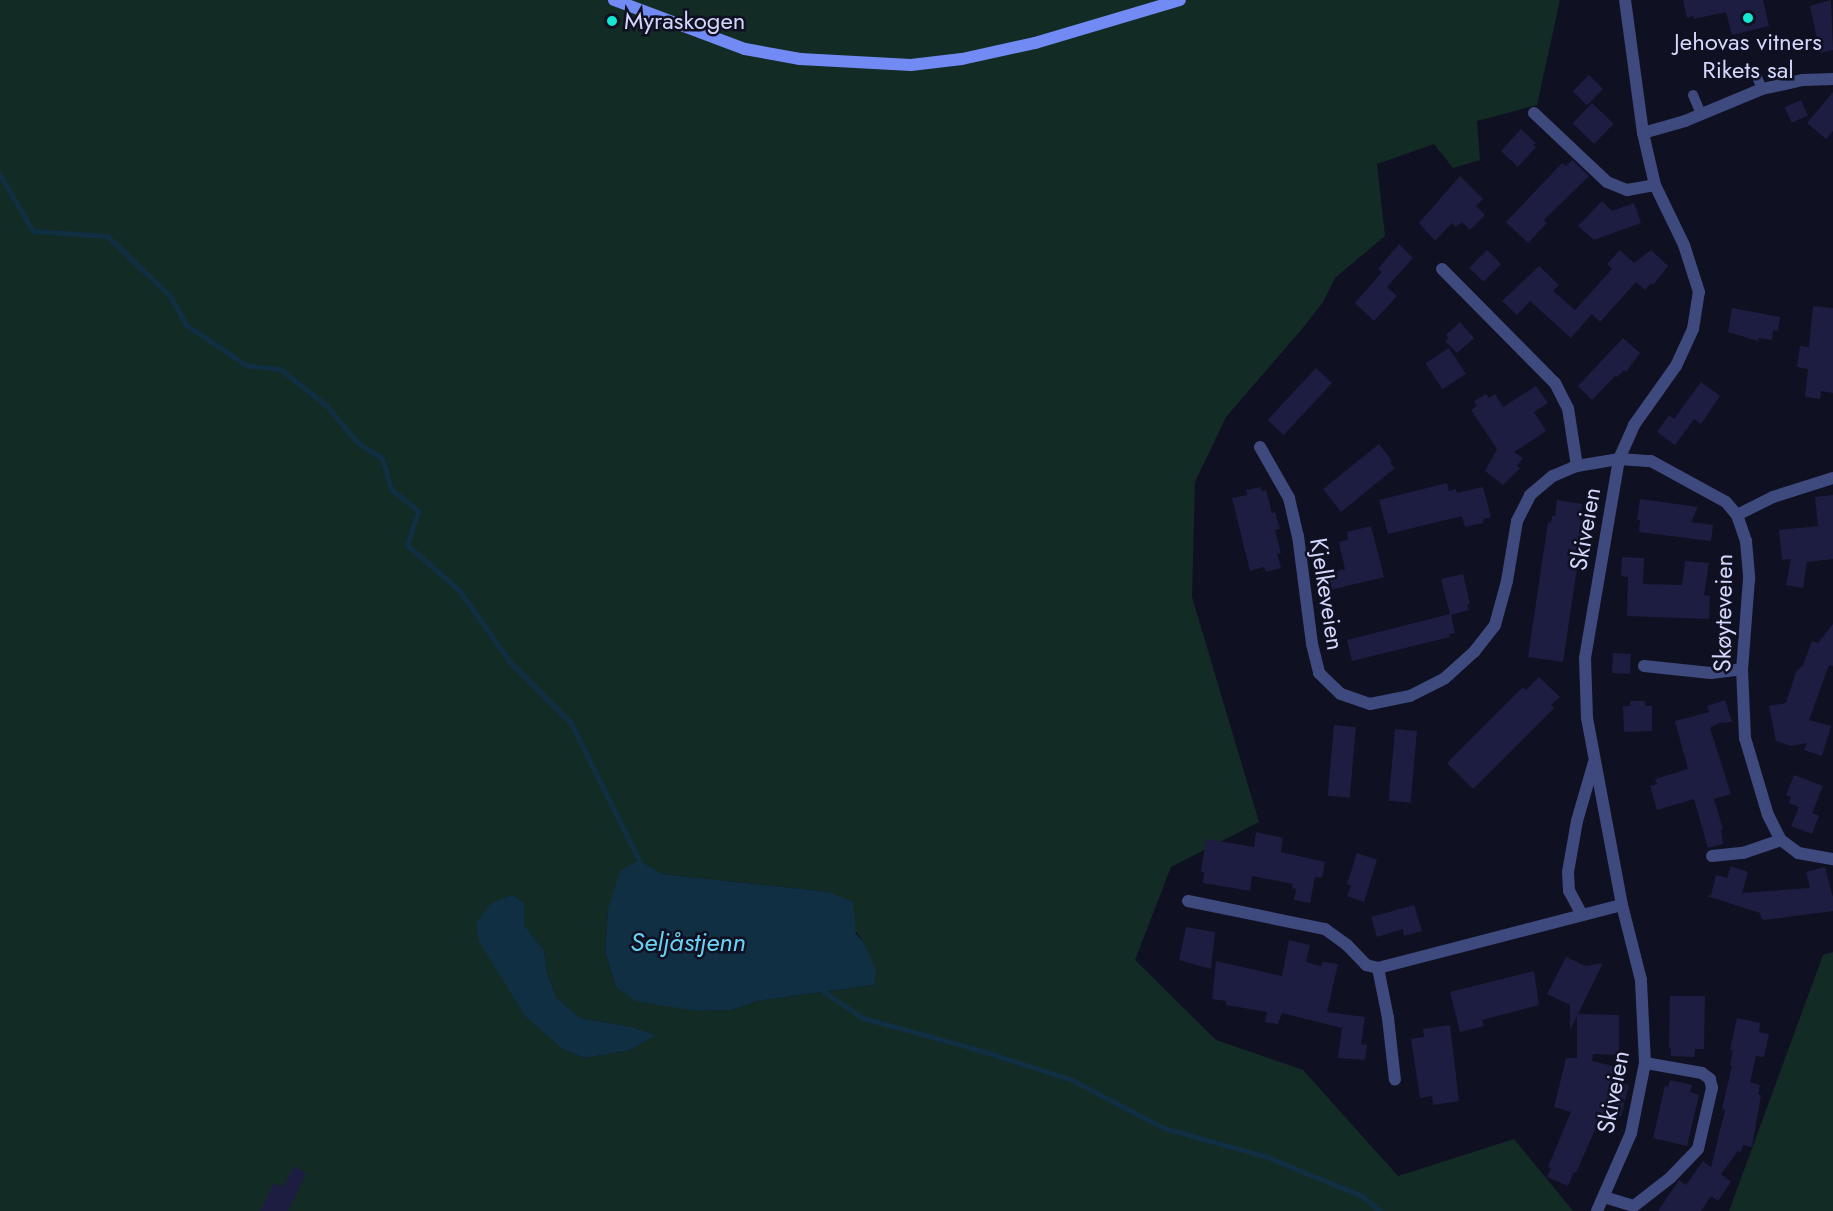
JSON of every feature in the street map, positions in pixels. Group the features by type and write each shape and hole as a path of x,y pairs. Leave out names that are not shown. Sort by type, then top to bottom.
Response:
{"main road":[{"path":"614,0 745,49 800,59 911,65 962,59 1035,43 1180,0"}],"street":[{"name":"Skiveien","path":"1597,1211 1630,1132 1645,1063 1641,980 1622,905 1594,761 1587,718 1585,658 1619,459 1635,425 1676,366 1694,329 1699,292 1684,245 1656,185 1643,133 1625,0"},
{"path":"1643,133 1701,114 1762,89 1803,80 1833,79"},
{"path":"1534,113 1607,182 1627,190 1656,185"},
{"path":"1442,269 1555,382 1568,408 1576,466"},
{"name":"Kjelkeveien","path":"1260,447 1289,498 1298,536 1312,644 1319,673 1341,694 1370,704 1410,696 1445,678 1474,652 1496,625 1508,581 1516,521 1530,495 1553,476 1576,466 1619,459"},
{"path":"1619,459 1650,461 1726,502 1737,515 1773,497 1833,478"},
{"name":"Skøyteveien","path":"1737,515 1746,541 1749,579 1742,669 1745,738 1768,816 1782,840"},
{"path":"1644,666 1711,673 1742,669"},
{"path":"1582,915 1569,891 1568,872 1577,821 1594,761"},
{"path":"1712,856 1743,854 1782,840 1798,853 1833,859"},
{"path":"1188,902 1325,929 1347,945 1366,965 1378,968 1622,905"},
{"path":"1378,968 1388,1018 1395,1080"},
{"path":"1604,1197 1634,1206 1670,1178 1698,1149 1712,1088 1710,1079 1702,1073 1645,1063"}],"lane":[{"path":"1755,72 1762,89"},
{"path":"1693,95 1701,114"}],"green space":[{"path":"0,0 1560,0 1537,105 1477,121 1480,160 1453,168 1434,144 1377,164 1385,236 1335,278 1323,302 1302,329 1226,417 1195,482 1192,597 1259,822 1171,867 1135,960 1216,1040 1303,1070 1398,1176 1514,1139 1573,1211 0,1211","holes":["639,860 662,874 829,892 864,943 874,985 757,1001 732,1010 697,1011 616,987 605,951 608,909","513,895 524,903 524,925 544,950 547,972 556,997 580,1018 632,1027 655,1035 630,1050 585,1058 564,1050 477,923 491,904"]},
{"path":"1833,952 1833,1211 1729,1211 1823,955"}],"water":[{"name":"Seljåstjenn","path":"639,860 662,874 829,892 853,902 856,934 864,943 876,970 874,985 757,1001 732,1010 697,1011 636,1001 616,987 605,951 608,909 620,871"},
{"path":"513,895 524,903 524,925 544,950 547,972 556,997 580,1018 632,1027 656,1035 630,1050 585,1058 564,1050 525,1016 479,942 476,923 491,903"}],"building":[{"name":"Jehovas vitners Rikets sal","path":"1683,0 1763,0 1769,26 1732,35 1726,12 1694,19 1693,16 1687,18"},
{"path":"1831,0 1833,50 1820,53 1810,6"},
{"path":"1589,75 1603,89 1587,105 1573,91"},
{"path":"1833,92 1833,131 1826,139 1807,123"},
{"path":"1801,100 1808,116 1791,123 1785,107"},
{"path":"1592,103 1614,124 1594,144 1573,123"},
{"path":"1521,129 1536,143 1533,145 1536,147 1518,167 1501,151"},
{"path":"1572,160 1589,176 1544,220 1547,223 1528,243 1506,222 1562,163 1566,166"},
{"path":"1460,176 1483,199 1476,206 1485,215 1470,230 1462,222 1456,227 1452,223 1435,241 1419,223"},
{"path":"1602,201 1612,211 1634,203 1641,223 1594,240 1578,226"},
{"path":"1399,244 1413,258 1387,287 1397,296 1374,321 1355,303 1382,272 1378,269"},
{"path":"1487,250 1501,264 1483,282 1469,268"},
{"path":"1620,250 1634,263 1651,250 1668,266 1653,285 1651,283 1645,290 1636,282 1600,322 1592,314 1571,338 1530,301 1517,315 1502,301 1539,266 1559,285 1553,291 1575,310 1612,269 1607,264"},
{"path":"1813,306 1833,308 1833,393 1821,391 1820,399 1805,397 1808,369 1797,367 1800,346 1809,347"},
{"path":"1732,308 1780,317 1778,331 1773,330 1772,340 1759,338 1758,341 1728,332"},
{"path":"1460,322 1474,338 1457,353 1445,341 1449,338 1446,335"},
{"path":"1623,338 1640,353 1626,372 1624,370 1617,377 1615,376 1592,400 1578,386"},
{"path":"1449,348 1466,374 1442,389 1426,363"},
{"path":"1316,368 1332,383 1284,435 1268,420"},
{"path":"1701,382 1720,396 1701,424 1694,419 1675,445 1657,432 1669,415 1674,419"},
{"path":"1536,386 1548,403 1534,412 1546,431 1514,452 1523,458 1517,466 1520,468 1503,485 1485,471 1497,449 1471,410 1477,406 1474,401 1486,394 1489,398 1495,394 1503,407"},
{"path":"1379,444 1395,468 1341,512 1323,489"},
{"path":"1447,483 1449,491 1456,489 1457,493 1483,487 1491,517 1483,519 1483,523 1465,527 1462,516 1388,534 1379,500"},
{"path":"1261,487 1262,491 1266,490 1272,513 1275,512 1280,529 1275,530 1281,553 1277,554 1281,568 1266,572 1264,567 1250,571 1232,498 1247,495 1246,490"},
{"path":"1833,495 1833,559 1807,562 1803,588 1786,585 1791,559 1782,560 1779,530 1818,526 1815,497"},
{"path":"1640,499 1698,507 1691,522 1713,525 1711,541 1639,532 1640,520 1637,520"},
{"path":"1557,500 1582,504 1580,520 1584,521 1563,662 1528,657 1548,522 1551,523 1552,516 1555,516"},
{"path":"1371,526 1384,577 1330,590 1326,574 1345,569 1339,542 1348,540 1347,532"},
{"path":"1622,557 1644,558 1643,584 1682,585 1685,561 1709,563 1704,595 1710,596 1709,619 1627,616 1628,577 1621,576"},
{"path":"1463,574 1470,604 1467,605 1469,610 1451,615 1455,633 1449,634 1450,637 1352,661 1347,640 1450,614 1441,579"},
{"path":"1833,624 1833,666 1829,665 1809,720 1831,726 1822,756 1804,750 1807,743 1791,746 1776,741 1769,706 1786,703 1796,672 1803,665 1812,641 1818,643"},
{"path":"1613,653 1631,654 1630,674 1612,673"},
{"path":"1539,677 1560,697 1551,705 1554,708 1473,789 1447,763 1523,687 1526,690"},
{"path":"1725,700 1732,722 1719,723 1710,728 1731,794 1714,799 1723,829 1721,829 1723,844 1708,848 1694,799 1657,810 1650,786 1657,784 1655,779 1688,769 1675,721 1709,712 1707,706"},
{"path":"1630,701 1645,701 1645,706 1652,706 1652,731 1624,732 1623,706 1630,706"},
{"path":"1334,725 1356,727 1350,798 1328,796"},
{"path":"1395,729 1417,731 1411,803 1389,801"},
{"path":"1794,775 1823,786 1812,813 1819,816 1812,834 1791,826 1799,807 1789,803 1791,797 1786,795"},
{"path":"1256,832 1283,838 1281,852 1325,862 1322,878 1315,877 1310,903 1294,900 1296,889 1292,888 1293,884 1252,876 1250,891 1203,883 1204,872 1201,872 1206,839 1254,847"},
{"path":"1357,853 1377,860 1364,902 1347,896 1351,886 1347,884"},
{"path":"1731,866 1748,872 1742,893 1810,888 1806,872 1825,867 1833,897 1833,911 1764,920 1760,913 1707,896 1711,895 1716,875 1727,878"},
{"path":"1414,905 1422,931 1404,936 1403,929 1377,937 1371,917"},
{"path":"1186,927 1215,932 1211,969 1179,960"},
{"path":"1289,940 1310,945 1306,962 1321,966 1323,962 1338,964 1327,1012 1365,1017 1361,1044 1367,1045 1365,1060 1338,1058 1342,1028 1282,1013 1278,1024 1265,1022 1267,1012 1226,1005 1226,1001 1212,999 1216,961 1282,976"},
{"path":"1566,957 1586,966 1603,963 1578,1014 1619,1015 1619,1055 1593,1054 1592,1061 1625,1069 1622,1083 1629,1085 1621,1116 1616,1115 1611,1129 1597,1125 1568,1186 1547,1177 1551,1168 1548,1167 1571,1112 1554,1107 1566,1058 1577,1058 1577,1016 1570,1030 1570,1005 1547,994"},
{"path":"1534,971 1539,1005 1482,1020 1484,1026 1460,1032 1450,992"},
{"path":"1670,996 1705,996 1704,1049 1695,1049 1694,1057 1671,1056 1669,1048"},
{"path":"1737,1018 1760,1023 1759,1032 1769,1034 1764,1057 1756,1056 1750,1082 1760,1085 1758,1094 1761,1095 1752,1147 1743,1145 1741,1152 1738,1151 1721,1174 1731,1182 1718,1201 1711,1196 1701,1211 1658,1211 1679,1180 1686,1185 1703,1161 1711,1167 1725,1110 1722,1109 1732,1066 1730,1065 1733,1050 1730,1050"},
{"path":"1450,1025 1459,1101 1433,1105 1432,1096 1420,1098 1411,1039 1424,1037 1423,1029"},
{"path":"1670,1080 1692,1085 1690,1092 1699,1095 1687,1146 1653,1138 1665,1086 1668,1087"},
{"path":"294,1166 306,1173 288,1211 260,1211 274,1183 283,1187"}],"waterway":[{"path":"0,175 33,231 107,236 170,296 186,325 246,365 280,369 326,405 357,442 382,458 391,489 418,511 407,545 459,590 509,661 571,723 639,860"},
{"path":"824,992 863,1018 973,1048 1072,1080 1164,1128 1267,1157 1362,1196 1380,1211"}],"place":[{"name":"Jehovas vitners Rikets sal","path":"1748,18"},
{"name":"Myraskogen","path":"612,21"}]}
